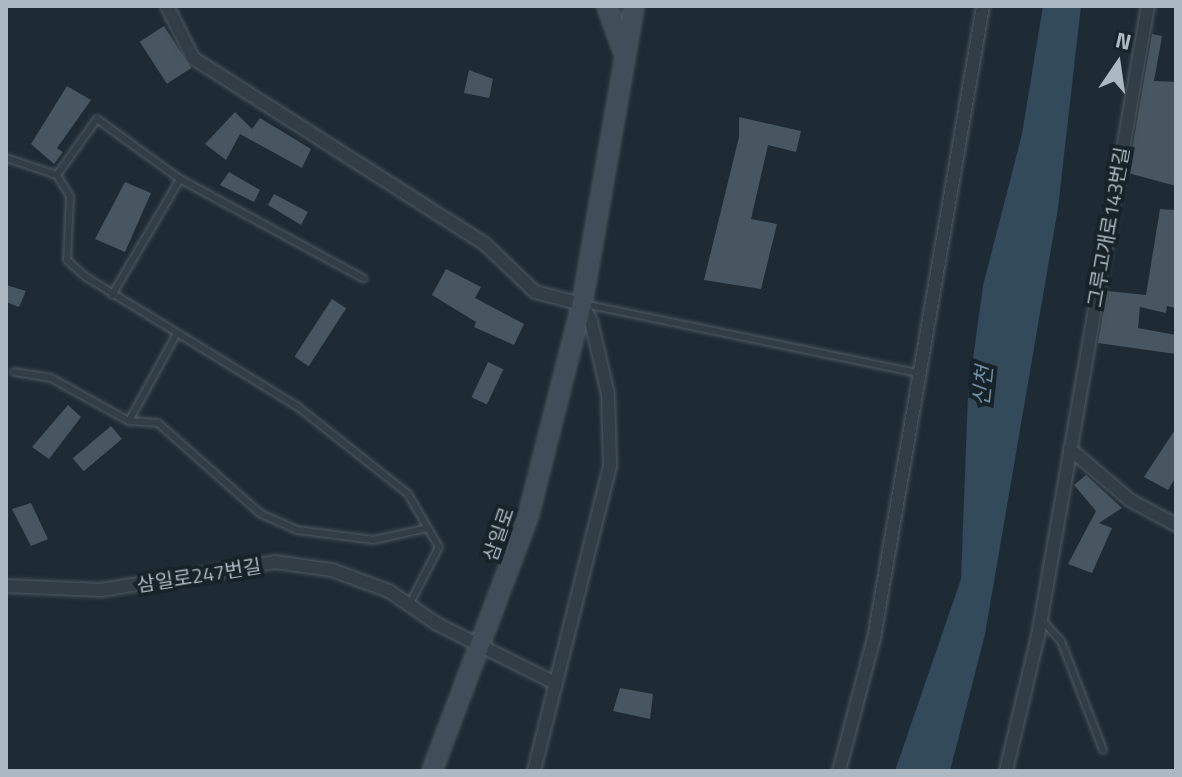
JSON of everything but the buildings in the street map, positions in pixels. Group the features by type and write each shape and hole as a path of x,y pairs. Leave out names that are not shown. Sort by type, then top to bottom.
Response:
{"main road":[{"path":"607,6 616,21 624,61"},
{"name":"삼일로","path":"432,771 528,517 582,304 634,6"}],"street":[{"path":"167,6 193,58 485,244 535,292 582,304"},
{"path":"839,771 874,638 983,6"},
{"name":"그루고개로143번길","path":"1006,771 1041,619 1148,6"},
{"name":"삼일로","path":"534,771 603,507 612,444 603,370 582,304"},
{"path":"1070,449 1130,500 1176,525"},
{"name":"삼일로247번길","path":"6,586 101,590 275,562 332,570 389,591 480,645 555,683"}],"lane":[{"path":"57,175 97,119 180,179 364,279"},
{"path":"6,158 57,175 70,197 67,260 112,295 298,407 408,494 439,547 409,605"},
{"path":"112,295 180,179"},
{"path":"582,304 921,374"},
{"path":"129,421 176,335"},
{"path":"14,372 51,378 129,421 158,423 261,514 297,530 373,540 428,528"},
{"path":"1041,619 1061,641 1103,750"}],"water":[{"name":"신천","path":"1043,6 1081,6 1058,208 985,634 950,771 895,771 961,579 968,395 983,286 1022,134"}]}
